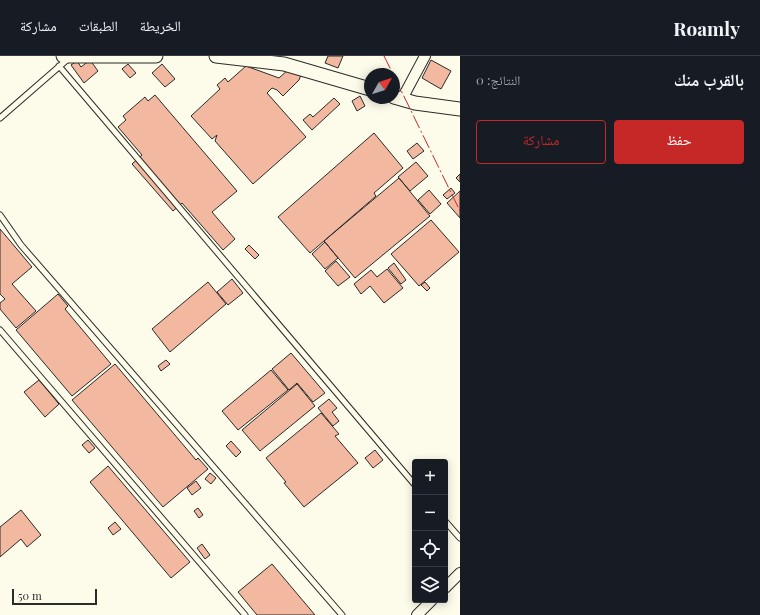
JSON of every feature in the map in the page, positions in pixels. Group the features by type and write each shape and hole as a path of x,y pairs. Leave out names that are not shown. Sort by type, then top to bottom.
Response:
{"street":[{"path":"64,60 156,56"},
{"path":"216,56 286,60 364,88"},
{"path":"400,95 425,56"},
{"path":"400,99 416,103 460,109"},
{"path":"448,585 460,573"},
{"path":"417,615 429,603"}],"lane":[{"path":"0,118 64,60 412,481"},
{"path":"0,215 21,245 342,615"},
{"path":"0,330 244,615"},
{"path":"448,524 460,538"}],"building":[{"path":"328,56 343,56 338,68 325,63"},
{"path":"90,60 98,71 84,83 71,65 77,61 81,67"},
{"path":"431,60 451,71 441,89 422,78"},
{"path":"128,64 136,73 130,78 122,69"},
{"path":"162,64 175,79 165,87 152,73"},
{"path":"246,66 279,78 289,69 301,75 299,80 283,96 277,90 272,88 267,93 306,137 253,184 215,141 217,135 212,139 191,116 220,89 217,85 225,78 228,82"},
{"path":"155,95 237,191 212,212 235,239 223,250 182,203 173,211 132,164 142,155 118,127 126,120 123,116 145,97 148,101"},
{"path":"360,96 365,106 357,111 352,101"},
{"path":"334,98 340,104 312,130 303,120 310,114 313,117"},
{"path":"374,133 403,168 374,193 376,196 310,253 278,217"},
{"path":"417,143 424,151 413,159 407,151"},
{"path":"416,162 428,176 410,191 398,177"},
{"path":"460,174 460,182 456,178"},
{"path":"399,178 430,216 355,278 324,241"},
{"path":"451,188 455,193 447,199 443,195"},
{"path":"429,190 441,204 430,214 418,200"},
{"path":"460,191 460,218 447,203"},
{"path":"431,220 459,252 419,286 391,254"},
{"path":"0,229 32,267 12,284 36,311 16,328 0,309 0,303 5,299 0,294"},
{"path":"325,242 338,258 325,269 312,254"},
{"path":"249,245 259,255 255,259 245,249"},
{"path":"336,261 350,277 338,286 325,271"},
{"path":"394,263 406,280 401,284 388,268"},
{"path":"387,269 403,288 384,303 370,286 361,294 354,284 371,270 377,277"},
{"path":"232,279 243,293 228,305 217,292"},
{"path":"208,282 226,304 170,352 152,329"},
{"path":"425,282 430,288 427,291 421,285"},
{"path":"58,294 68,306 65,309 111,364 72,396 16,330"},
{"path":"291,353 325,393 313,402 297,383 289,390 272,369"},
{"path":"166,360 170,364 161,371 158,366"},
{"path":"115,364 196,460 198,458 208,469 163,507 72,400"},
{"path":"271,370 288,390 238,430 222,411"},
{"path":"39,380 59,404 45,417 24,392"},
{"path":"297,384 315,406 260,451 242,430"},
{"path":"329,399 337,408 332,412 339,421 333,426 318,408"},
{"path":"321,413 339,434 335,436 358,463 304,507 266,458"},
{"path":"88,440 95,448 89,453 82,445"},
{"path":"231,441 241,452 236,457 226,446"},
{"path":"375,450 383,460 373,468 365,458"},
{"path":"108,466 190,562 171,578 90,482"},
{"path":"210,473 216,478 211,484 205,479"},
{"path":"196,481 201,488 192,495 187,488"},
{"path":"198,508 203,515 199,518 194,511"},
{"path":"21,510 41,535 27,547 21,539 0,557 0,527"},
{"path":"115,522 121,529 113,535 108,528"},
{"path":"202,544 210,555 205,559 197,548"},
{"path":"272,564 315,615 257,615 238,592"}],"power":[{"path":"384,56 390,68"},
{"path":"400,88 460,211"}]}
